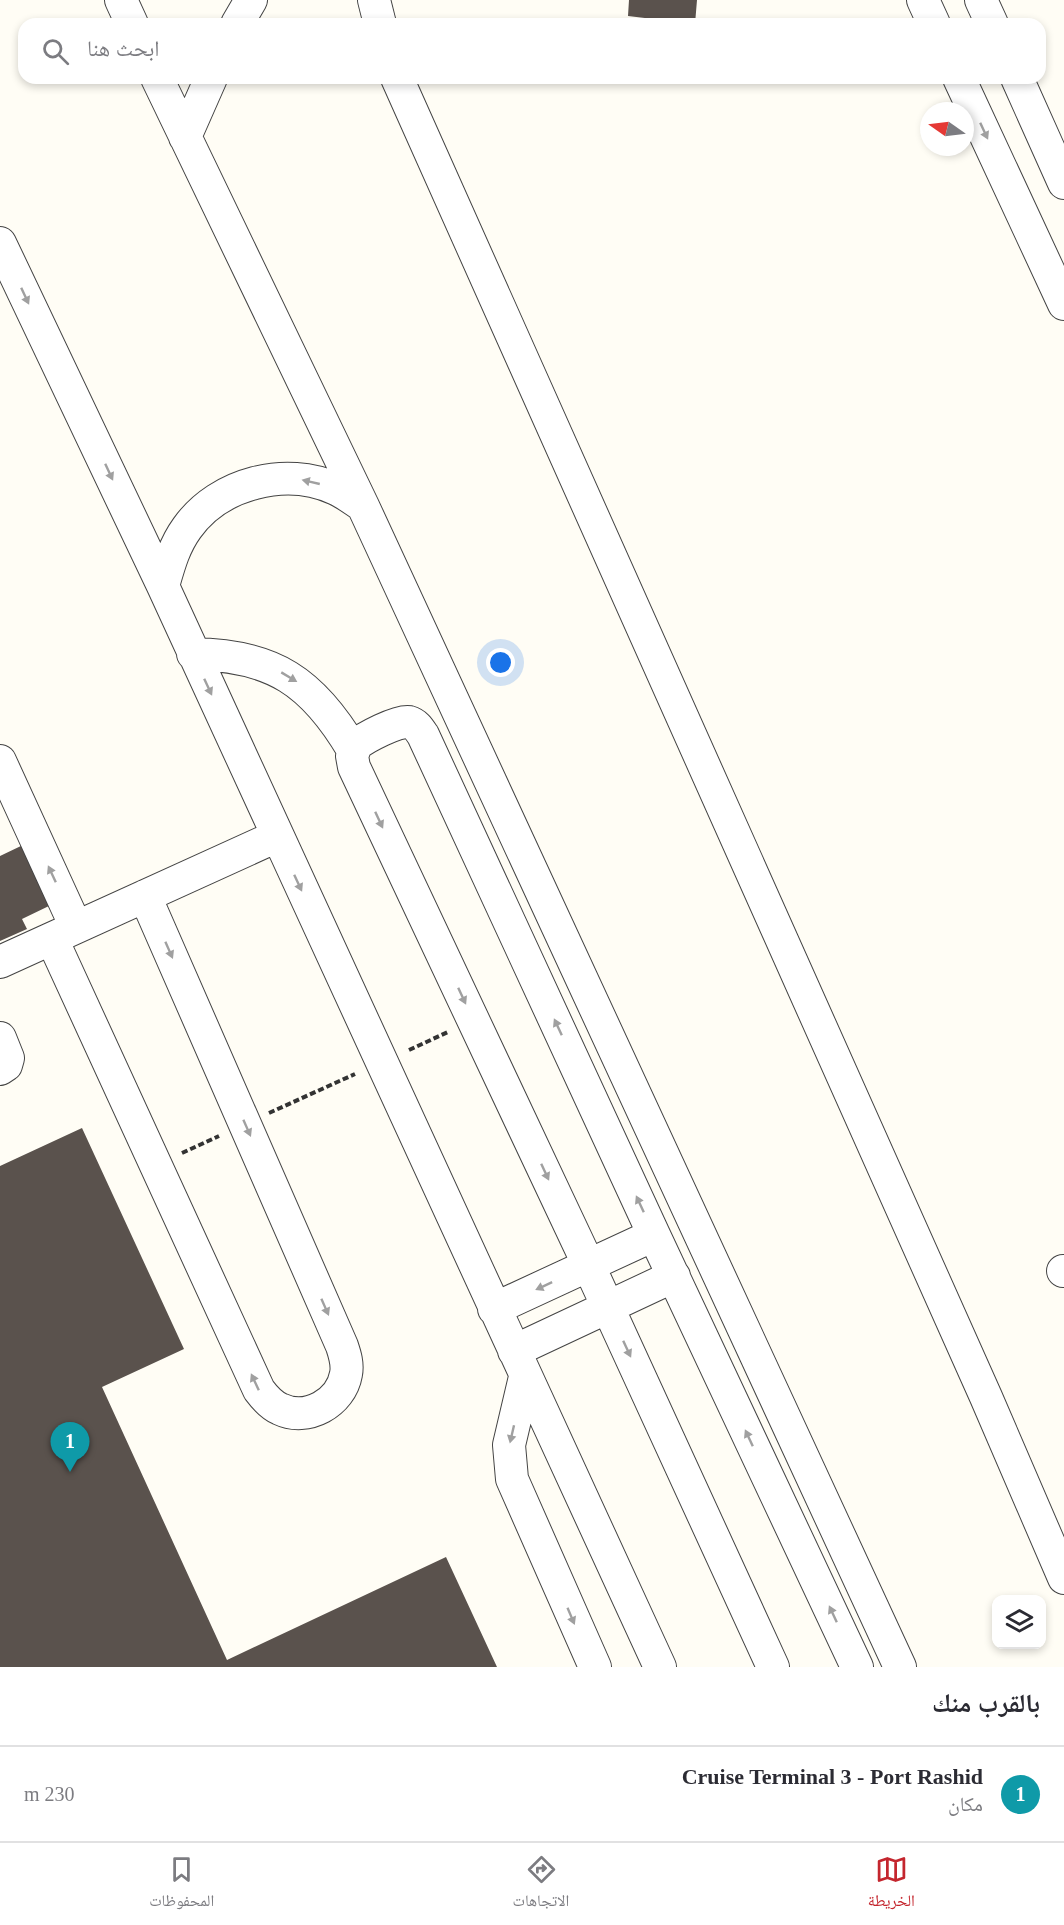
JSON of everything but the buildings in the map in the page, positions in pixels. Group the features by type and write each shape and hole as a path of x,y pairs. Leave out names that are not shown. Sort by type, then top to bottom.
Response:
{"street":[{"path":"121,0 129,18"},
{"path":"240,18 251,0"},
{"path":"374,0 378,18"},
{"path":"923,0 931,18"},
{"path":"981,0 989,18"},
{"path":"160,84 363,506 900,1667"},
{"path":"185,137 208,84"},
{"path":"400,84 986,1397 1064,1578"},
{"path":"962,84 1064,304"},
{"path":"1020,84 1064,183"},
{"path":"0,243 163,586 660,1667"},
{"path":"163,586 171,554 188,526 211,504 240,487 271,479 304,480 335,489 363,506"},
{"path":"193,654 221,654 248,659 274,668 298,682 319,700 336,721 353,750"},
{"path":"773,1667 589,1266 354,767 353,750 360,741 401,722 412,723 420,730 857,1667"},
{"path":"0,762 155,1165 259,1390 268,1402 280,1409 294,1413 308,1413 321,1408 333,1399 341,1387 346,1374 346,1360 342,1346 145,896"},
{"path":"0,962 277,836"},
{"path":"0,1038 8,1058 6,1065 0,1069"},
{"path":"494,1309 654,1235"},
{"path":"595,1667 512,1479 509,1445 520,1364 608,1307 674,1276"}],"path":[{"path":"155,1165 474,1021"}],"place":[{"name":"Cruise Terminal 3 - Port Rashid","path":"70,1472"}]}
